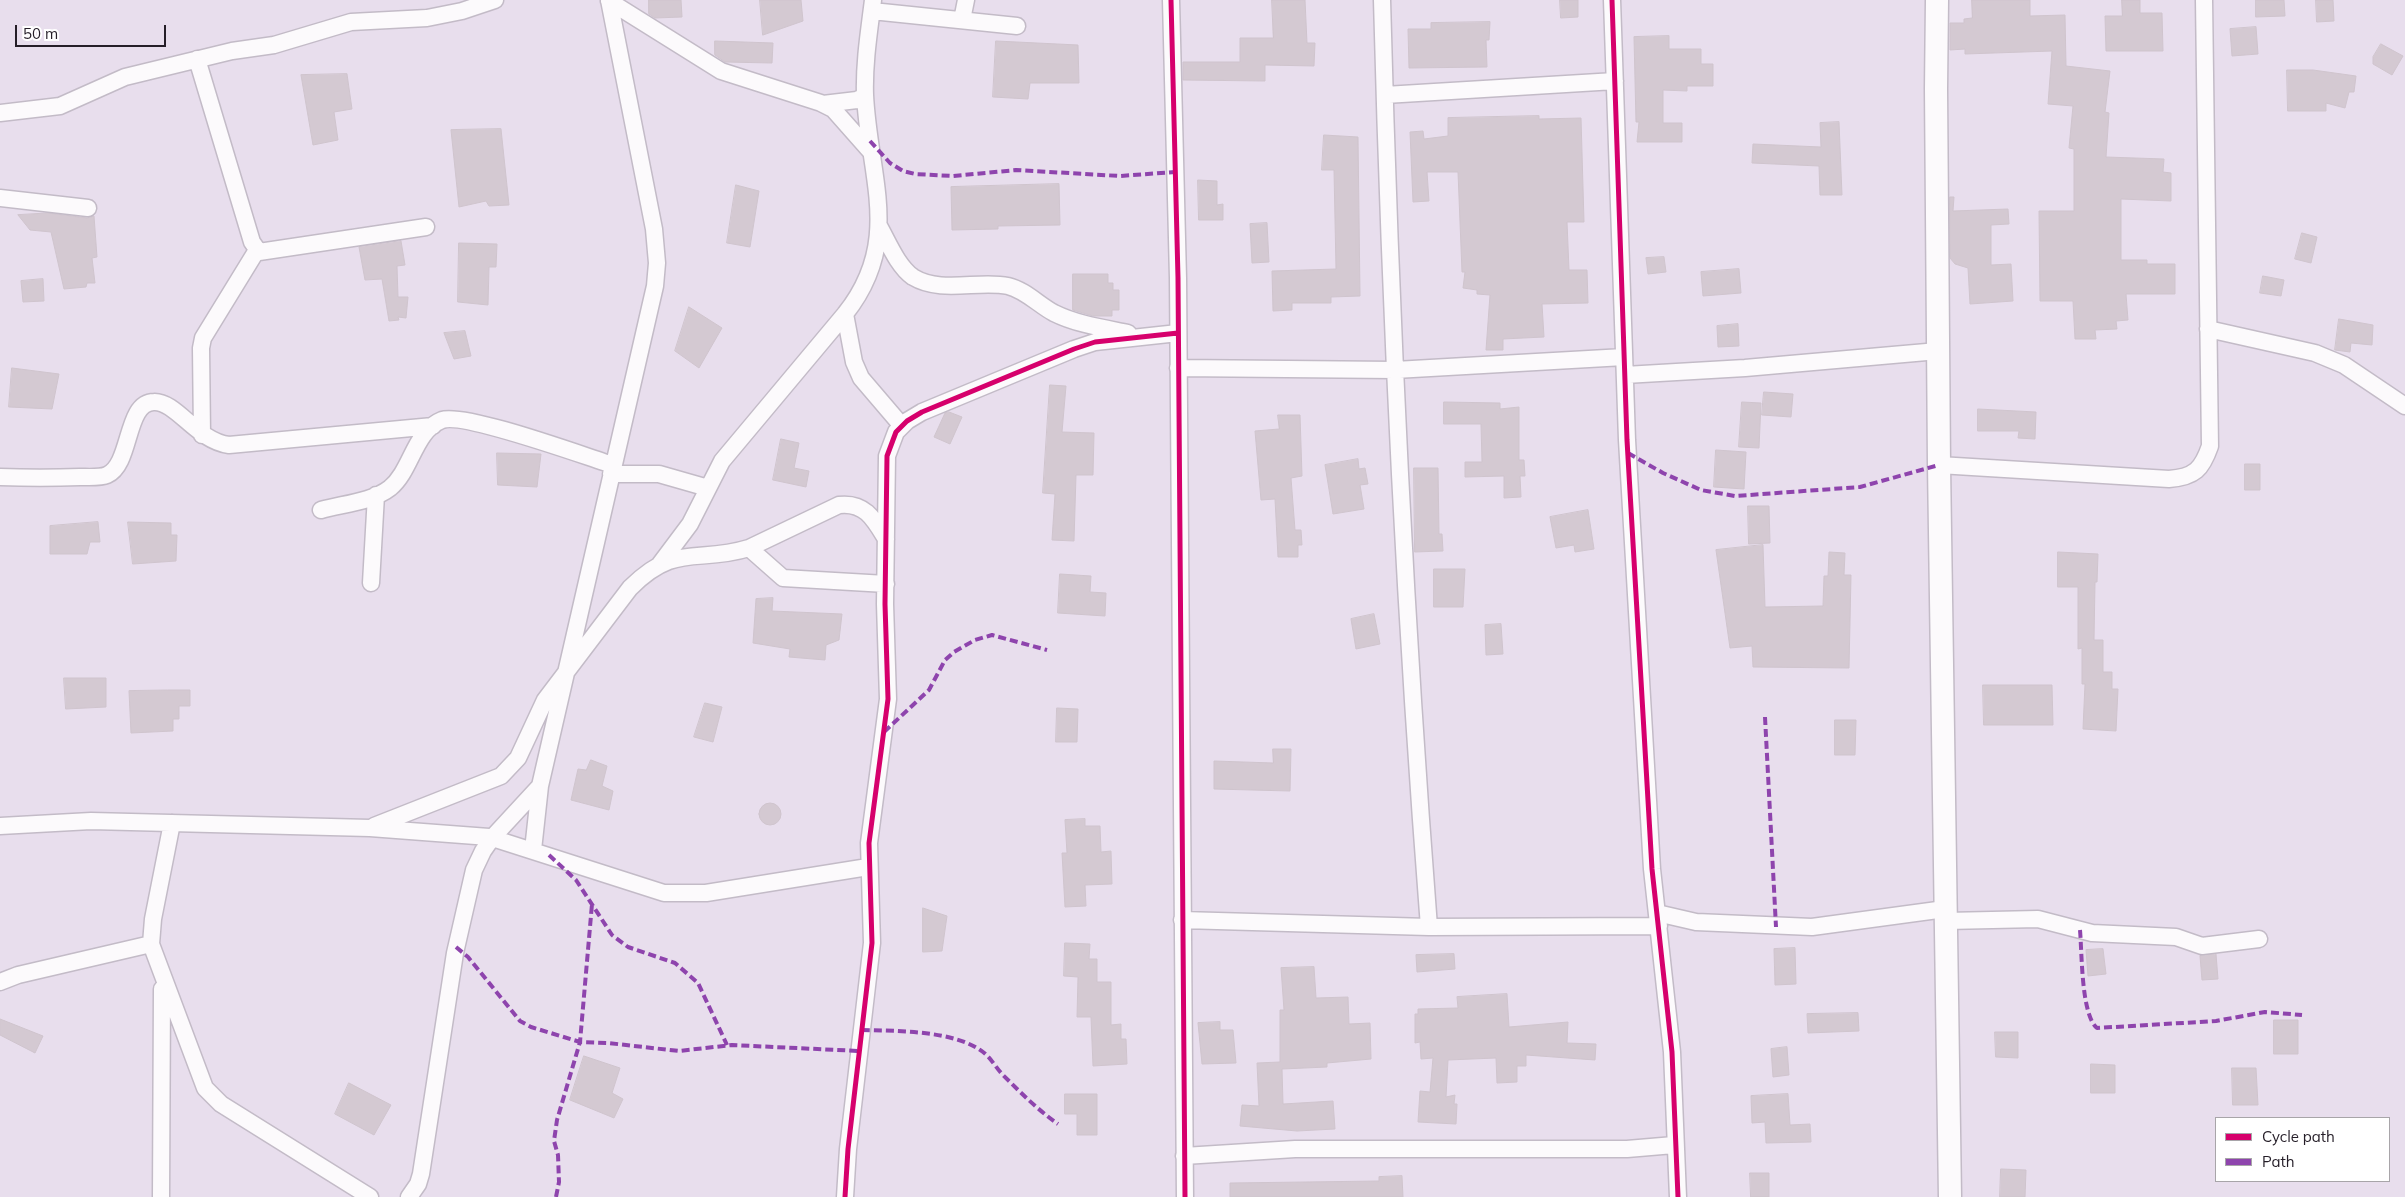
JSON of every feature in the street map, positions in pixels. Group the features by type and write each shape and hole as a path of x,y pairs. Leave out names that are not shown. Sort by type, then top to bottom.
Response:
{"main road":[{"path":"1937,0 1938,351 1950,1197"}],"street":[{"path":"0,113 60,106 120,78 232,51 274,45 352,22 427,18 462,11 495,0"},
{"path":"609,0 721,71 823,104 833,109 871,152"},
{"path":"533,850 540,786 655,286 657,263 652,220 609,0"},
{"path":"962,20 966,0"},
{"path":"1171,0 1178,333 1185,1197"},
{"path":"1382,0 1395,370 1412,714 1429,927"},
{"path":"1612,0 1624,357 1652,869 1672,1052 1674,1146 1678,1197"},
{"path":"1940,465 2170,480 2184,478 2195,472 2205,461 2210,446 2204,0"},
{"path":"660,564 690,524 722,461 861,294 870,274 876,254 879,226 865,96 865,63 872,5 962,20 1017,26"},
{"path":"197,59 252,242 257,250 264,252 426,227"},
{"path":"1385,95 1615,81"},
{"path":"823,104 856,100 865,96"},
{"path":"0,198 88,208"},
{"path":"879,226 904,268 914,277 939,285 994,284 1011,287 1072,321 1142,336"},
{"path":"202,435 201,348 203,338 257,250"},
{"path":"845,314 854,362 862,378 902,426"},
{"path":"2208,329 2315,353 2344,365 2378,385 2405,406"},
{"path":"845,1197 848,1149 872,943 868,867 871,820 888,699 886,539 887,456 891,440 902,426 922,412 944,401 1074,349 1095,342 1178,333"},
{"path":"1625,375 1745,368 1938,351"},
{"path":"1178,368 1395,370 1624,357"},
{"path":"0,477 34,479 107,475 119,465 140,409 152,402 159,402 176,412 202,435 218,444 229,445 433,426"},
{"path":"321,510 382,494 397,482 426,432 433,426 451,418 464,419 612,470 659,474 708,488"},
{"path":"371,583 376,495"},
{"path":"370,828 501,776 509,770 518,758 544,700 630,588 643,575 660,564 680,556 735,552 749,548 840,505 860,506 868,512 886,539"},
{"path":"749,548 783,578 886,584"},
{"path":"409,1197 418,1184 421,1174 465,903 474,870 483,850 492,838 540,786"},
{"path":"0,826 91,822 172,823 370,828 492,838 664,893 683,894 706,893 868,867"},
{"path":"172,823 153,920 151,944 199,1077 212,1097 370,1197"},
{"path":"1182,920 1429,927 1658,919 1812,926 1945,915 2038,919 2092,933 2176,937 2209,946 2258,939"},
{"path":"0,982 18,975 151,944"},
{"path":"161,1197 162,978"},
{"path":"1184,1156 1275,1150 1627,1148 1674,1146"}],"building":[{"path":"649,0 681,0 682,17 655,18 649,14"},
{"path":"760,0 801,0 803,21 763,35"},
{"path":"1272,0 1305,0 1307,43 1315,43 1314,66 1265,65 1265,81 1183,80 1183,62 1240,62 1240,38 1273,38"},
{"path":"1560,0 1578,0 1578,17 1561,18"},
{"path":"1972,0 2030,0 2030,16 2065,15 2066,66 2110,71 2105,112 2109,113 2106,157 2164,159 2163,172 2171,173 2171,201 2121,199 2121,260 2147,260 2147,264 2175,264 2175,294 2126,294 2128,320 2116,321 2117,329 2095,330 2096,339 2075,339 2073,301 2040,301 2039,211 2074,211 2074,149 2069,148 2073,106 2048,104 2052,51 1965,54 1965,49 1950,50 1950,23 1964,23 1964,19 1972,18"},
{"path":"2122,0 2140,0 2140,13 2162,13 2163,51 2106,51 2105,16 2122,16"},
{"path":"2256,0 2284,0 2285,16 2256,17"},
{"path":"2316,0 2333,0 2334,21 2317,22"},
{"path":"1490,22 1489,40 1486,40 1487,67 1409,68 1408,29 1431,29 1431,23"},
{"path":"2256,27 2258,54 2232,56 2230,29"},
{"path":"1669,36 1669,49 1701,49 1701,64 1713,64 1713,86 1687,86 1687,91 1663,90 1663,123 1682,123 1682,142 1637,142 1639,122 1636,122 1634,37"},
{"path":"715,41 773,43 772,63 725,62 715,55"},
{"path":"996,41 1078,45 1079,83 1030,83 1028,99 993,97"},
{"path":"2381,44 2403,56 2392,75 2373,64 2373,57"},
{"path":"2287,70 2313,70 2356,76 2354,92 2349,92 2345,108 2326,103 2326,111 2288,111"},
{"path":"347,74 352,109 334,112 338,140 313,145 301,75"},
{"path":"1539,116 1539,119 1581,118 1584,222 1567,222 1569,270 1587,270 1588,303 1542,304 1544,337 1503,339 1503,350 1486,350 1490,295 1477,294 1477,290 1463,288 1465,272 1462,272 1458,172 1427,172 1429,201 1413,202 1410,132 1423,131 1424,139 1448,136 1448,118"},
{"path":"1839,122 1842,195 1820,195 1819,166 1752,163 1753,144 1821,147 1820,123"},
{"path":"501,129 509,205 489,206 486,201 459,207 451,130"},
{"path":"1324,135 1358,137 1360,296 1331,297 1331,303 1292,303 1292,310 1273,311 1272,271 1336,269 1334,170 1322,170"},
{"path":"1198,180 1217,181 1217,205 1223,204 1223,220 1199,220"},
{"path":"1059,184 1060,225 998,226 998,229 952,230 951,187"},
{"path":"736,185 759,191 750,247 727,243"},
{"path":"1950,197 1954,197 1953,211 2008,209 2009,224 1991,225 1991,265 2011,264 2013,301 1970,304 1968,268 1955,264 1950,258"},
{"path":"48,213 87,218 94,216 97,257 92,258 95,283 87,283 86,287 64,289 51,232 30,230 18,215"},
{"path":"1267,223 1269,262 1252,263 1250,224"},
{"path":"2302,233 2317,237 2311,263 2295,259"},
{"path":"401,241 405,265 397,266 398,297 408,297 406,318 398,317 399,320 389,321 382,279 365,280 359,247"},
{"path":"459,243 497,244 496,267 489,267 488,305 458,302"},
{"path":"1664,257 1666,272 1648,274 1646,258"},
{"path":"1739,269 1741,293 1703,296 1701,272"},
{"path":"1073,274 1108,274 1108,283 1113,283 1113,290 1119,290 1119,310 1112,310 1112,316 1093,316 1073,310"},
{"path":"2263,276 2284,280 2281,296 2260,293"},
{"path":"43,279 44,301 23,302 21,281"},
{"path":"689,307 722,328 699,368 675,351"},
{"path":"2339,319 2373,325 2372,345 2351,343 2350,352 2335,350"},
{"path":"1738,324 1739,346 1718,347 1717,326"},
{"path":"465,331 471,356 454,359 444,333"},
{"path":"12,368 59,374 52,409 9,407"},
{"path":"1050,385 1066,386 1062,432 1094,433 1093,475 1076,475 1074,541 1052,540 1055,494 1043,493"},
{"path":"1764,392 1793,394 1791,417 1762,415"},
{"path":"1444,402 1500,403 1500,409 1519,407 1519,460 1524,460 1525,476 1520,476 1521,497 1504,498 1504,476 1465,477 1465,462 1482,462 1481,424 1444,424"},
{"path":"1742,402 1761,403 1759,448 1739,447"},
{"path":"1978,409 2036,412 2035,439 2018,438 2019,431 1978,431"},
{"path":"949,412 962,417 950,444 934,437 945,413"},
{"path":"1278,415 1300,415 1302,476 1291,478 1295,530 1301,530 1302,545 1298,545 1298,557 1278,557 1275,499 1261,500 1255,431 1279,429"},
{"path":"781,439 799,443 794,468 809,471 806,487 773,480"},
{"path":"1716,450 1746,452 1744,489 1714,487"},
{"path":"497,453 541,454 537,487 498,485"},
{"path":"1358,459 1359,469 1365,468 1368,484 1360,485 1364,509 1333,514 1325,465"},
{"path":"2245,464 2260,464 2260,490 2245,490"},
{"path":"1414,468 1438,468 1439,534 1442,534 1443,551 1415,552"},
{"path":"1748,506 1769,506 1770,543 1749,544"},
{"path":"1588,510 1594,549 1575,552 1574,545 1556,548 1550,517"},
{"path":"98,522 100,542 90,542 87,554 50,554 50,526"},
{"path":"128,522 171,523 171,535 177,535 176,561 133,564"},
{"path":"1763,545 1765,607 1823,606 1824,576 1828,576 1829,552 1845,553 1844,575 1851,575 1849,668 1753,667 1752,646 1730,648 1716,550"},
{"path":"2058,552 2098,554 2097,582 2095,582 2094,640 2103,640 2103,672 2112,672 2112,689 2118,689 2116,731 2083,729 2085,684 2082,684 2082,648 2078,649 2078,587 2058,587"},
{"path":"1434,569 1465,569 1463,607 1434,607"},
{"path":"1060,574 1091,576 1090,592 1106,593 1105,616 1058,613"},
{"path":"773,598 772,611 842,614 839,640 826,645 825,660 789,657 790,649 753,643 756,599"},
{"path":"1374,614 1380,644 1356,649 1351,619"},
{"path":"1501,624 1503,654 1486,655 1485,625"},
{"path":"64,678 106,678 106,707 66,709"},
{"path":"1983,685 2052,685 2053,725 1984,725"},
{"path":"190,690 190,706 179,706 179,719 173,719 173,731 131,733 129,691"},
{"path":"705,703 722,707 713,742 694,737"},
{"path":"1057,708 1078,709 1077,742 1056,742"},
{"path":"1835,720 1856,720 1855,755 1835,755"},
{"path":"1273,749 1291,749 1290,791 1214,789 1214,761 1273,763"},
{"path":"591,760 607,766 602,786 613,791 609,810 571,800 578,769 586,770"},
{"path":"770,803 778,806 781,814 778,822 770,825 762,822 759,814 762,806"},
{"path":"1085,819 1085,826 1100,826 1101,852 1111,851 1112,884 1085,885 1086,906 1065,907 1062,853 1067,853 1065,820"},
{"path":"923,908 947,916 942,951 923,952"},
{"path":"1065,943 1090,944 1089,959 1097,959 1097,982 1111,982 1111,1025 1121,1024 1121,1039 1126,1039 1127,1064 1093,1066 1091,1017 1077,1017 1078,977 1064,976"},
{"path":"1795,948 1796,984 1775,985 1774,949"},
{"path":"2103,949 2106,974 2088,976 2086,950"},
{"path":"1454,954 1455,969 1417,972 1416,955"},
{"path":"2216,954 2218,979 2202,980 2200,956"},
{"path":"1314,967 1316,998 1348,997 1349,1024 1370,1023 1371,1059 1327,1063 1327,1067 1282,1069 1283,1104 1333,1101 1335,1129 1297,1131 1240,1126 1242,1105 1259,1106 1257,1063 1280,1062 1280,1010 1284,1010 1281,968"},
{"path":"1507,994 1509,1027 1568,1022 1567,1043 1596,1044 1595,1060 1526,1055 1526,1066 1517,1066 1517,1082 1497,1083 1496,1058 1448,1060 1446,1097 1455,1095 1454,1104 1457,1104 1456,1124 1418,1122 1420,1091 1430,1092 1433,1058 1421,1059 1420,1042 1415,1043 1415,1014 1418,1014 1418,1009 1458,1008 1457,997"},
{"path":"1858,1013 1859,1031 1808,1033 1807,1014"},
{"path":"0,1019 43,1036 35,1053 0,1035"},
{"path":"2274,1020 2298,1020 2298,1054 2274,1054"},
{"path":"1220,1022 1220,1030 1233,1030 1236,1063 1202,1064 1198,1023"},
{"path":"1995,1032 2018,1032 2018,1058 1996,1057"},
{"path":"1787,1047 1789,1075 1773,1077 1771,1049"},
{"path":"584,1056 620,1068 612,1093 623,1099 614,1118 570,1100"},
{"path":"2091,1064 2115,1065 2115,1093 2091,1093"},
{"path":"2232,1068 2256,1068 2258,1105 2233,1105"},
{"path":"349,1083 391,1105 374,1135 335,1114"},
{"path":"1065,1094 1097,1094 1097,1135 1077,1135 1077,1114 1065,1114"},
{"path":"1788,1094 1790,1125 1810,1124 1811,1142 1766,1143 1765,1122 1752,1123 1751,1096"},
{"path":"2001,1169 2026,1170 2025,1197 2000,1197"},
{"path":"1750,1173 1769,1173 1769,1197 1751,1197"},
{"path":"1402,1176 1403,1197 1230,1197 1230,1183 1379,1181 1379,1177"}],"marked path":[{"path":"870,141 890,163 903,171 915,174 953,176 1016,170 1120,176 1175,172"},
{"path":"1628,453 1663,473 1701,490 1735,496 1860,487 1939,465"},
{"path":"884,732 929,690 945,660 954,652 975,640 992,635 1047,650"},
{"path":"1765,717 1776,927"},
{"path":"549,855 576,880 612,935 628,947 675,963 698,983 727,1045"},
{"path":"556,1197 559,1182 558,1155 554,1141 557,1120 580,1042 592,904"},
{"path":"2080,930 2085,997 2092,1021 2097,1028 2216,1021 2265,1012 2302,1015"},
{"path":"456,947 468,957 520,1021 531,1027 580,1042 608,1043 679,1051 732,1045 859,1051"},
{"path":"862,1030 925,1033 957,1039 971,1045 986,1054 1000,1072 1023,1095 1058,1124"}],"cycle path":[{"path":"1171,0 1178,278 1185,1197"},
{"path":"1612,0 1627,440 1652,869 1672,1052 1678,1197"},
{"path":"845,1197 848,1149 872,943 869,843 888,699 885,604 887,456 896,432 907,421 922,412 1074,349 1095,342 1178,333"}]}
